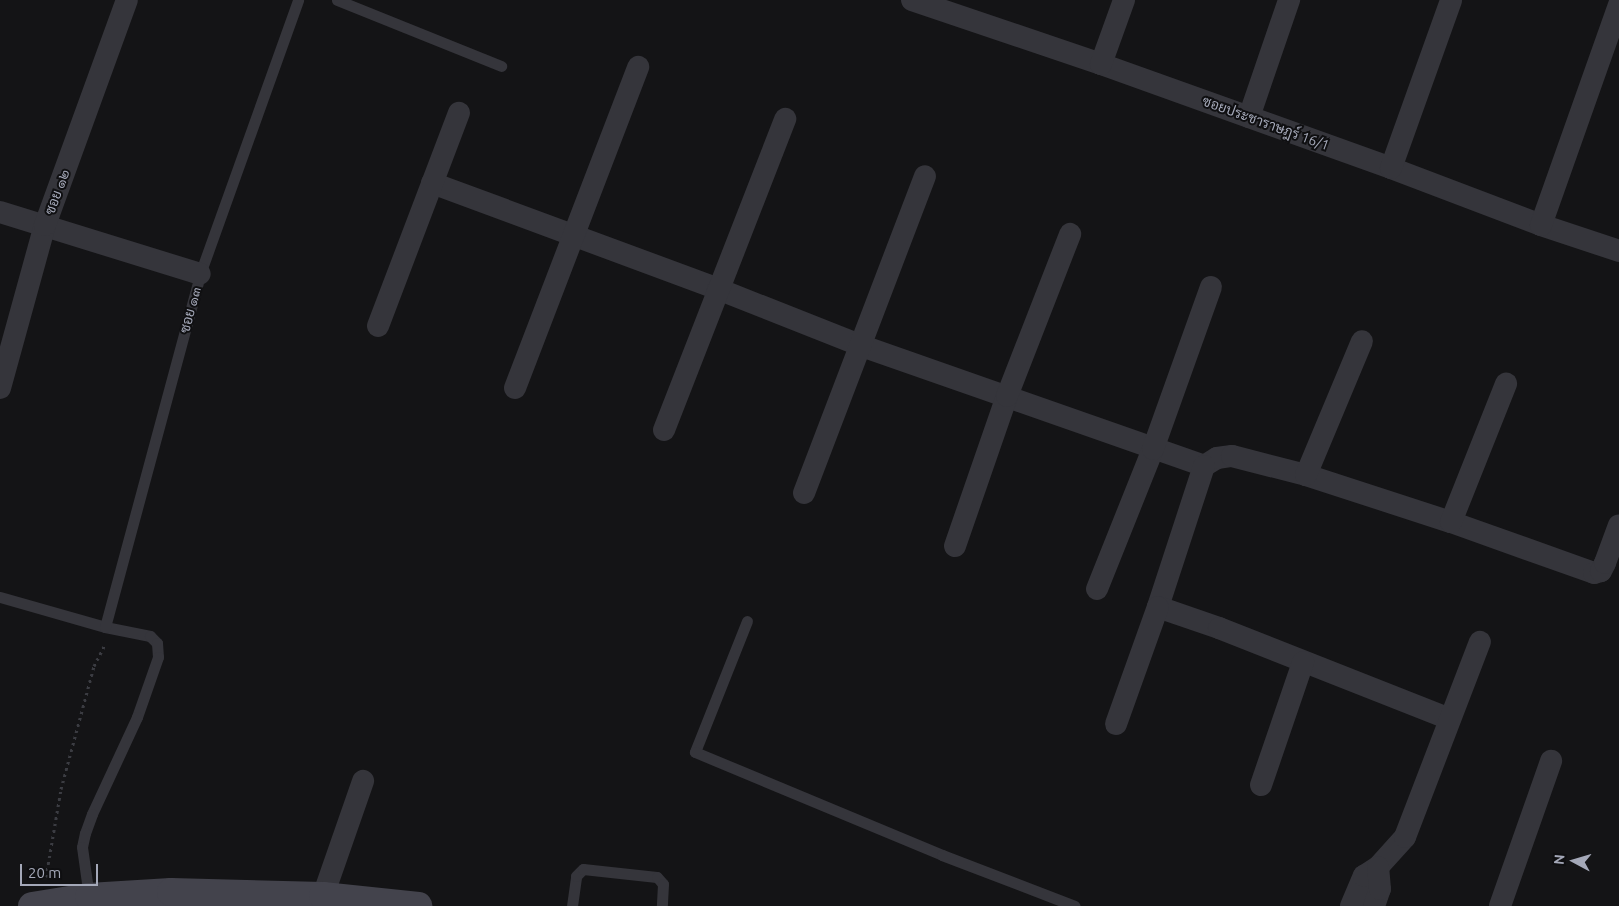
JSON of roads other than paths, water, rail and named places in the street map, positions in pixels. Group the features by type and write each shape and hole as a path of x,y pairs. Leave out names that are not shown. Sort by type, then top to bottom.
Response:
{"main road":[{"path":"37,905 89,897 172,892 323,896 418,906"}],"street":[{"name":"ซอย ๑๒","path":"0,388 45,225 127,0"},
{"name":"ซอยประชาราษฎร์ 16/1","path":"912,0 948,6 1101,64 1391,168 1541,225 1619,251"},
{"path":"1101,64 1124,0"},
{"path":"1249,117 1288,0"},
{"path":"1391,168 1451,0"},
{"path":"1541,225 1619,5"},
{"path":"515,388 638,67"},
{"path":"378,326 459,113"},
{"path":"664,430 785,119"},
{"path":"804,493 862,346 925,176"},
{"path":"432,183 718,289 862,346 1204,466"},
{"path":"0,212 200,274"},
{"path":"955,546 1007,396 1070,234"},
{"path":"1098,589 1152,449 1211,287"},
{"path":"1306,475 1362,341"},
{"path":"1451,522 1506,384"},
{"path":"1116,724 1158,607 1204,466 1217,458 1232,456 1306,475 1451,522 1594,573 1601,570 1605,563 1619,525"},
{"path":"1158,607 1450,719"},
{"path":"1351,906 1364,876 1378,866 1405,837 1480,642"},
{"path":"1261,786 1303,662"},
{"path":"1500,906 1551,761"},
{"path":"323,896 363,781"},
{"path":"1374,906 1380,888 1378,866"}],"lane":[{"name":"ซอย ๑๓","path":"105,627 200,274 298,0"},
{"path":"337,0 501,66"},
{"path":"0,597 105,627 150,636 157,643 158,657 137,717 85,832 82,847 89,897"},
{"path":"747,621 695,752 916,844 1075,906"},
{"path":"572,906 576,876 583,869 657,877 663,884 662,906"}]}
